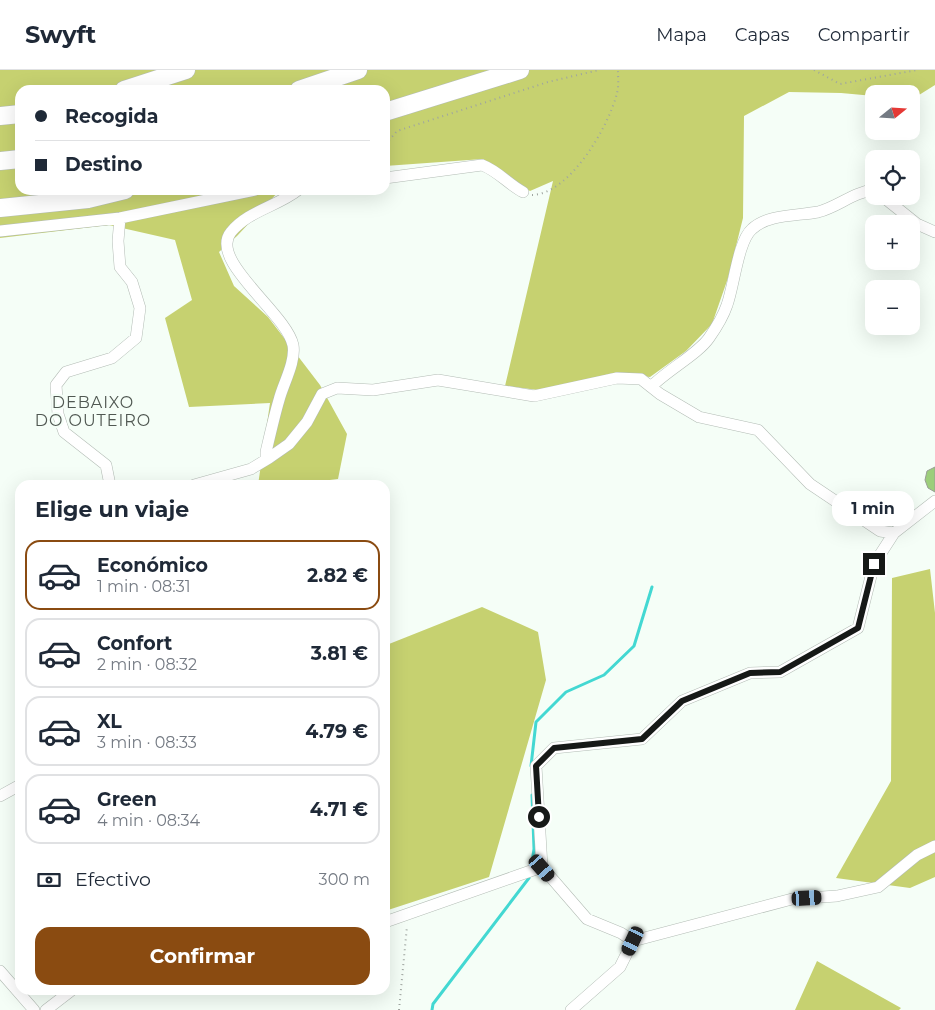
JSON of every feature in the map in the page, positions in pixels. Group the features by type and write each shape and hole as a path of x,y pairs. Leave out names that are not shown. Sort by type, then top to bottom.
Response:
{"highway":[{"path":"140,85 186,70"},
{"path":"314,85 358,70"},
{"path":"390,110 520,70"},
{"path":"0,116 15,114"},
{"path":"0,161 15,160"},
{"path":"0,208 88,199 104,195"}],"street":[{"path":"390,177 482,165 494,170 509,184 523,192"},
{"path":"651,387 664,374 707,341 719,322 733,287 743,244 751,229 780,218 819,212 865,191"},
{"path":"0,231 120,218 231,195"},
{"path":"266,459 278,400 293,356 292,343 277,315 232,265 226,250 229,233 245,219 292,195"},
{"path":"893,205 917,224 935,232"},
{"path":"109,480 106,465 64,432 58,414 56,385 66,372 112,358 136,338 140,308 132,282 120,267 118,241 120,218"},
{"path":"211,480 251,468 289,444 307,422 322,394 337,388 373,390 438,380 534,396 616,378 641,379 699,417 758,430 810,484 880,531 894,533"},
{"path":"935,501 894,533 874,564 858,628 780,672 750,673 682,701 642,739 554,748 536,766 542,868 587,919 621,933 633,941 792,899 837,896 878,887 917,855 935,846"},
{"path":"0,796 15,788"},
{"path":"390,920 542,868"},
{"path":"571,1010 620,968 633,941"},
{"path":"0,971 15,988"},
{"path":"21,995 34,1010"},
{"path":"46,1010 66,995"}],"path":[{"path":"390,140 397,132 548,82 599,70"},
{"path":"523,192 533,196 542,195 557,186 587,154 605,124 617,93 618,70"},
{"path":"814,70 840,84 917,70"},
{"path":"399,1010 409,914"}],"green space":[{"path":"0,70 935,70 935,85 920,94 920,85 865,85 865,95 789,92 744,116 743,218 728,278 712,324 686,351 650,377 613,373 546,391 505,386 553,181 530,191 483,159 390,166 390,85 15,85 15,195 275,195 237,236 219,252 234,286 268,317 320,385 347,434 338,479 259,480 270,403 189,407 165,318 192,300 175,240 109,225 0,238"},
{"path":"930,569 935,613 935,877 910,888 836,878 891,781 892,578"},
{"path":"482,607 538,632 546,680 489,877 390,909 390,644"},
{"path":"817,961 901,1008 899,1010 795,1010"}],"building":[{"path":"935,467 935,492 928,488 925,480 927,471"}],"waterway":[{"path":"531,766 536,722 566,692 604,675 634,646 652,587"},
{"path":"532,795 534,849 532,862"},
{"path":"432,1010 433,1004 529,878"}],"district":[{"name":"DEBAIXO DO OUTEIRO","path":"93,411"}],"route":[{"path":"539,817 536,766 554,748 642,739 682,701 750,673 780,672 858,628 874,564"}]}
